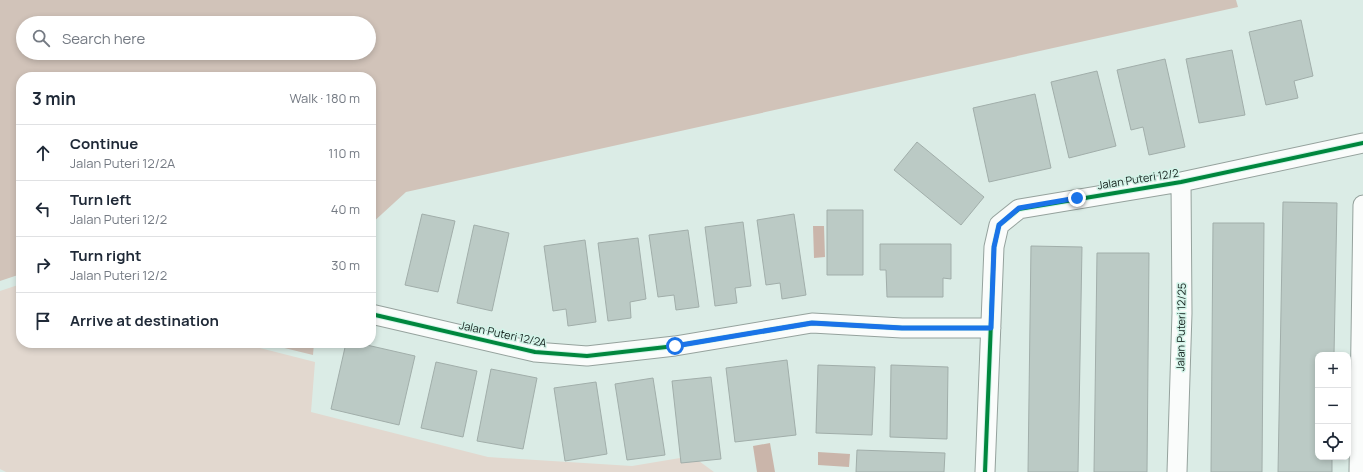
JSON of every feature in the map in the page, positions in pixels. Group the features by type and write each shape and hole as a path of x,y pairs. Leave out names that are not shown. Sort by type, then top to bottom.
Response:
{"street":[{"name":"Jalan Puteri 12/2","path":"985,472 994,247 999,225 1019,208 1181,182 1363,143"},
{"name":"Jalan Puteri 12/25","path":"1177,472 1182,313 1181,182"},
{"path":"1359,472 1363,205"},
{"name":"Jalan Puteri 12/2A","path":"376,315 535,352 587,356 675,346 812,323 902,328 991,328"}],"shaded area":[{"path":"0,0 1236,0 1238,7 406,192 376,219 376,72 16,72 16,276 0,281"},
{"path":"813,226 824,226 825,257 814,258"},
{"path":"16,286 16,348 260,348 315,362 311,412 488,457 632,466 692,456 714,472 6,472 0,469 0,291"},
{"path":"284,348 314,348 313,355"},
{"path":"770,443 775,472 757,472 753,446"},
{"path":"818,452 850,454 849,467 818,465"}],"building":[{"path":"1301,20 1313,76 1294,81 1298,98 1266,105 1249,32"},
{"path":"1232,50 1245,115 1199,123 1186,59"},
{"path":"1165,59 1185,147 1149,155 1143,127 1131,130 1117,70"},
{"path":"1097,71 1116,146 1069,158 1051,82"},
{"path":"1035,94 1051,168 989,182 973,108"},
{"path":"917,142 984,197 961,225 894,170"},
{"path":"1283,202 1337,203 1334,352 1315,352 1315,460 1332,460 1332,472 1278,472"},
{"path":"827,210 863,210 863,275 827,275"},
{"path":"422,214 455,221 438,292 405,285"},
{"path":"794,214 806,295 782,299 780,283 766,285 757,220"},
{"path":"743,222 751,286 735,288 737,303 715,306 705,227"},
{"path":"1213,223 1264,223 1262,472 1211,472"},
{"path":"474,225 509,233 492,311 457,303"},
{"path":"688,230 699,307 676,310 674,295 658,297 649,235"},
{"path":"638,238 646,299 630,302 631,318 608,321 598,243"},
{"path":"585,240 596,322 568,326 566,309 553,311 544,246"},
{"path":"880,244 951,244 951,279 943,278 943,297 887,297 886,270 880,270"},
{"path":"1031,246 1082,247 1078,472 1028,472"},
{"path":"1097,253 1149,253 1147,472 1094,472"},
{"path":"376,347 415,356 399,425 331,409 345,348"},
{"path":"787,360 796,435 735,442 726,368"},
{"path":"436,362 477,371 463,437 421,428"},
{"path":"818,365 875,367 872,435 816,433"},
{"path":"891,365 948,367 947,439 890,437"},
{"path":"491,369 537,378 523,449 477,441"},
{"path":"711,377 721,459 681,463 672,381"},
{"path":"653,378 665,455 627,460 615,384"},
{"path":"596,382 607,454 565,461 554,388"},
{"path":"857,450 945,453 944,472 856,472"}],"cycle path":[{"path":"985,472 994,247 999,225 1019,209 1181,182 1363,143"},
{"path":"376,315 535,352 587,356 675,346 812,323 902,328 991,328"}],"route":[{"path":"675,346 812,323 902,328 991,328 994,247 999,225 1019,208 1077,198"}]}
